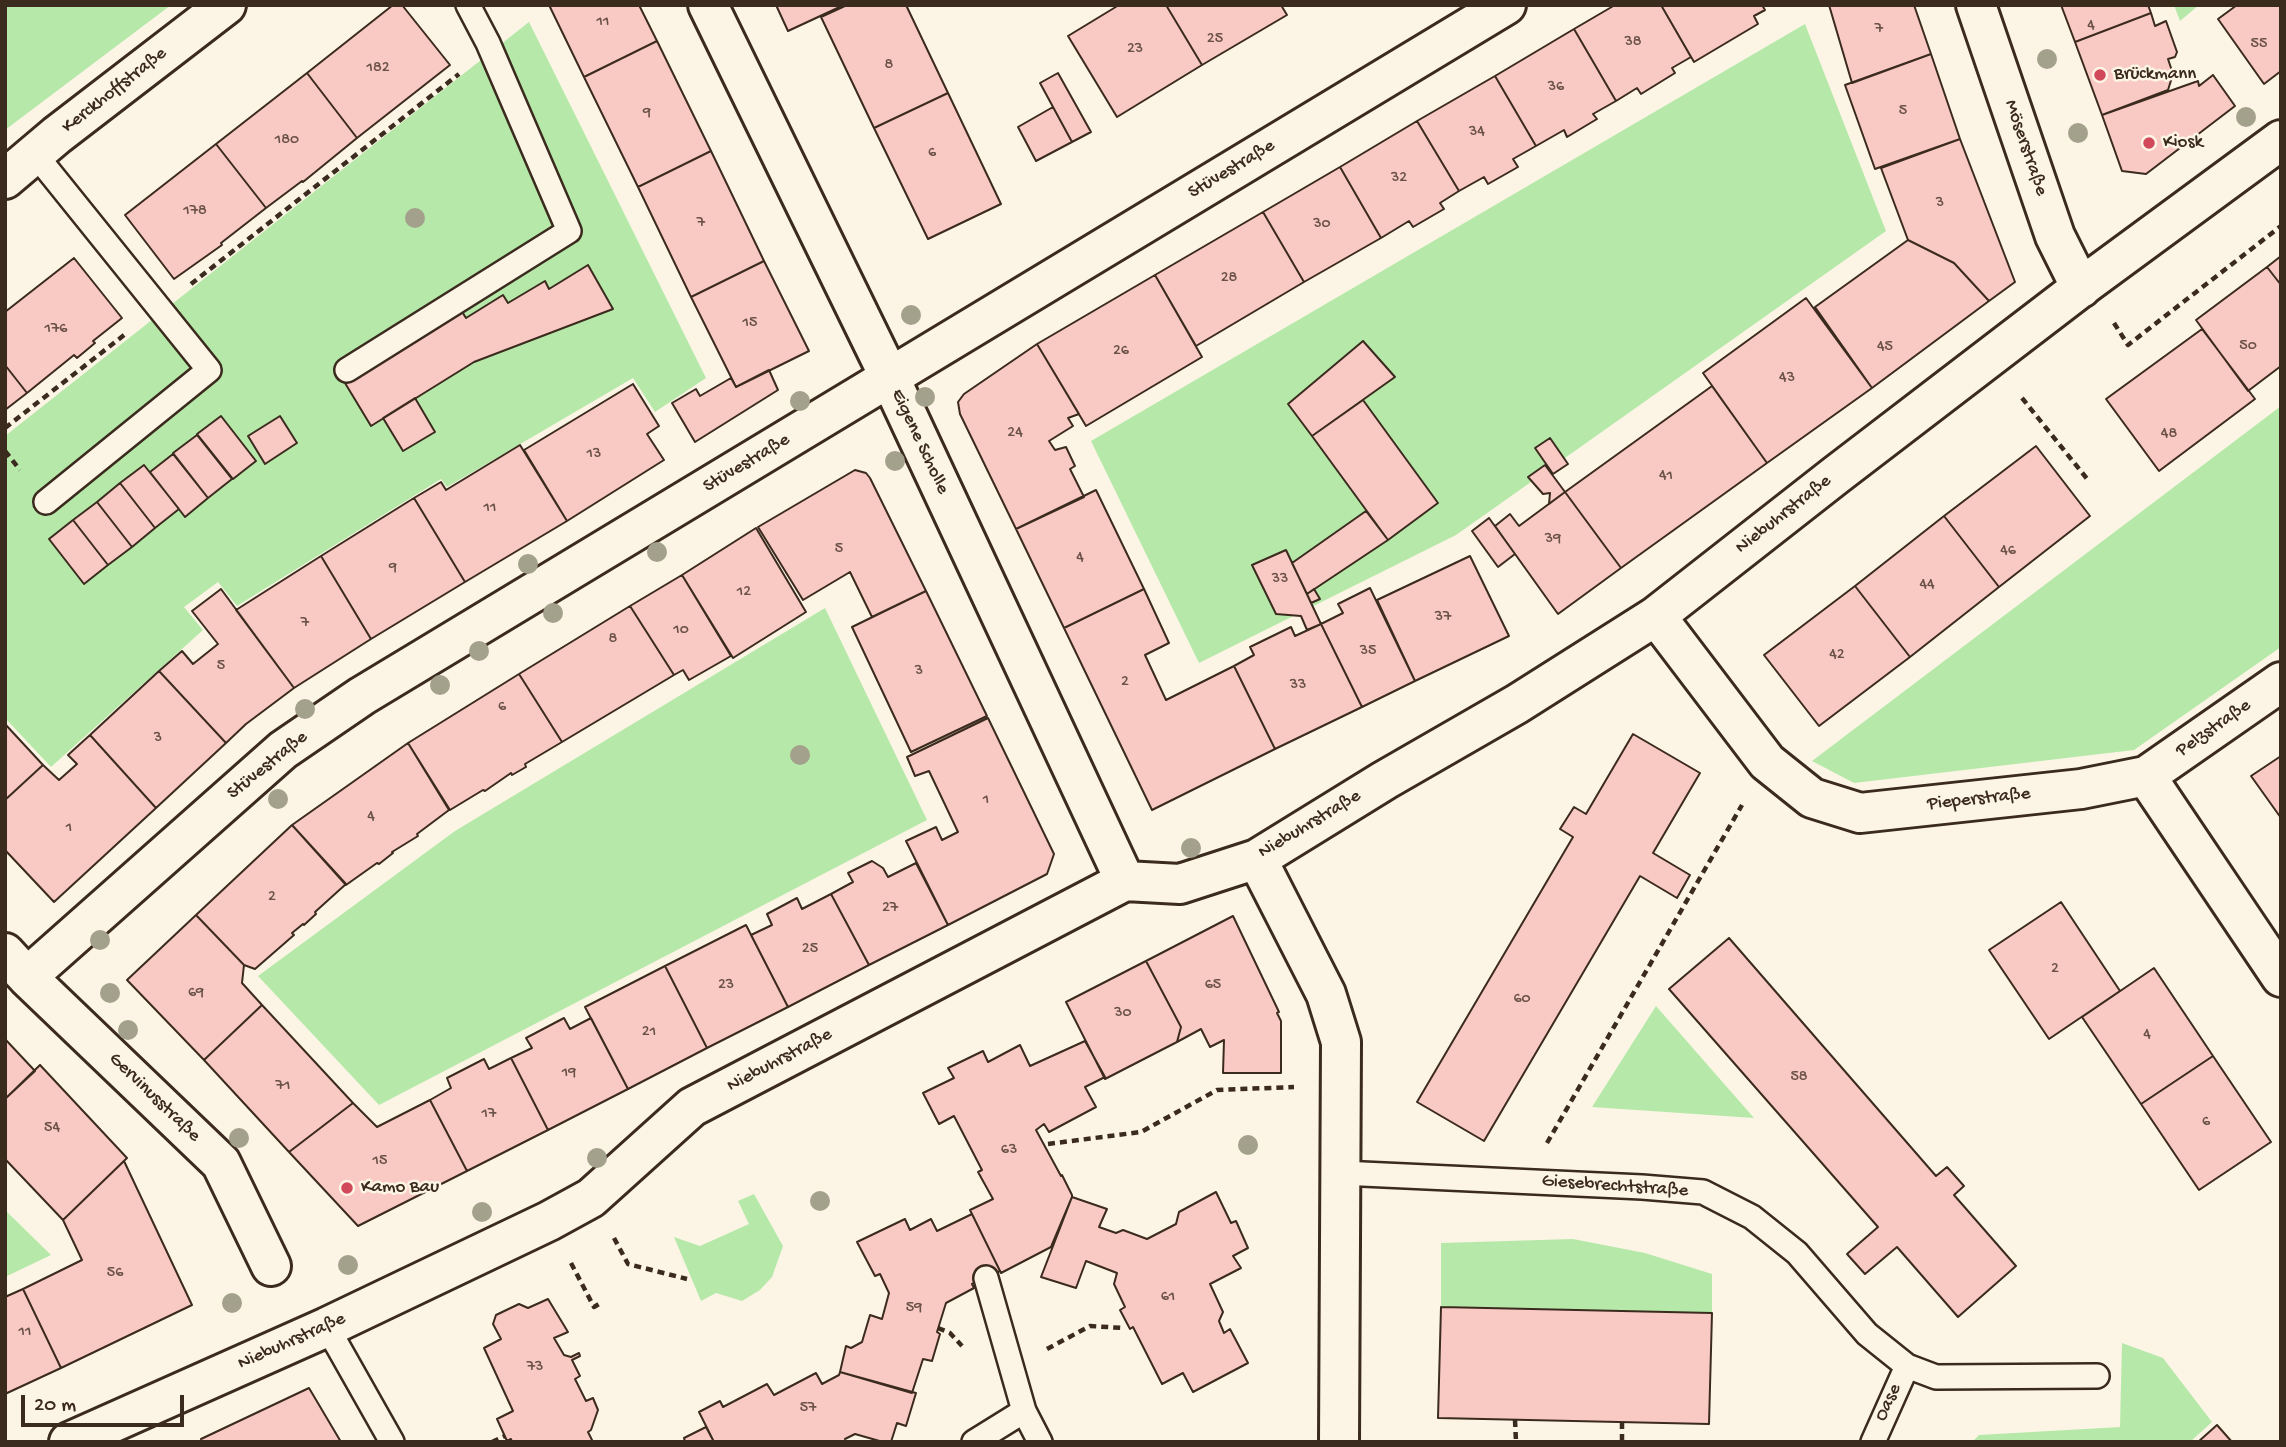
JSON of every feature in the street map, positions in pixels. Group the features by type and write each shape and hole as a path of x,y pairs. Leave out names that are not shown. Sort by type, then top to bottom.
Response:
{"street":[{"name":"Kerckhoffstraße","path":"5,179 226,5"},
{"name":"Eigene Scholle","path":"709,5 890,378 1125,881"},
{"name":"Stüvestraße","path":"16,965 283,750 362,696 1506,5"},
{"name":"Möserstraße","path":"1976,5 2055,236 2084,285"},
{"name":"Niebuhrstraße","path":"69,1442 327,1327 549,1221 592,1198 692,1107 1125,881 1181,884 1257,859 1385,780 1517,704 1656,616 2084,285 2281,140"},
{"name":"Pieperstraße","path":"1656,616 1767,762 1812,797 1860,813 2081,789 2146,776"},
{"name":"Pelzstraße","path":"2146,776 2281,682"},
{"path":"2146,776 2281,977"},
{"path":"1257,859 1326,994 1341,1042 1339,1442"},
{"name":"Gervinusstraße","path":"16,965 221,1163 271,1266"}],"lane":[{"path":"347,370 569,231 488,43 468,5"},
{"path":"35,154 209,370 46,502"},
{"name":"Giesebrechtstraße","path":"1341,1173 1703,1192 1752,1217 1797,1253 1867,1334 1907,1366"},
{"path":"986,1278 1024,1410 1040,1442"},
{"path":"327,1327 392,1442"},
{"path":"1907,1366 1936,1377 2097,1376"},
{"name":"Oase","path":"1873,1442 1907,1366"},
{"path":"974,1442 1024,1410"}],"path":[{"path":"5,428 459,74"},
{"path":"2084,285 2128,345 2281,226"},
{"path":"2022,398 2088,480"},
{"path":"1525,1181 1767,762"},
{"path":"1048,1144 1141,1132 1217,1090 1340,1085"},
{"path":"592,1198 628,1264 687,1279"},
{"path":"580,1281 593,1307 599,1304"},
{"path":"1024,1410 1034,1356 1090,1326 1123,1328"},
{"path":"938,1328 950,1333 960,1344"},
{"path":"1515,1420 1516,1442"},
{"path":"1622,1422 1622,1442"},
{"path":"492,1442 505,1436"}],"green space":[{"path":"5,5 171,5 5,130"},
{"path":"2174,5 2199,5 2180,21"},
{"path":"529,22 706,378 655,412 633,378 447,487 441,479 237,606 218,582 184,607 203,630 51,767 5,718 5,436"},
{"path":"1805,24 1886,231 1456,535 1199,663 1091,441"},
{"path":"2281,406 2281,647 2134,750 1854,783 1812,761"},
{"path":"825,608 927,820 379,1105 258,976 455,831"},
{"path":"1656,1006 1754,1118 1592,1107"},
{"path":"754,1194 783,1246 772,1277 760,1290 742,1301 716,1293 701,1301 674,1237 700,1246 749,1224 738,1201"},
{"path":"5,1210 51,1255 5,1277"},
{"path":"1573,1239 1645,1253 1712,1274 1712,1313 1441,1307 1441,1243"},
{"path":"2122,1343 2163,1358 2212,1422 2190,1442 1972,1442 1979,1435 2120,1427"}],"building":[{"path":"393,5 402,5 450,65 357,138 307,73"},
{"path":"549,5 639,5 657,41 584,77"},
{"path":"776,5 844,5 788,31"},
{"path":"847,5 906,5 948,93 874,128 821,17"},
{"path":"1119,5 1166,5 1202,65 1117,117 1068,36"},
{"path":"1166,5 1281,5 1287,15 1202,65"},
{"path":"1615,5 1661,5 1691,57 1672,68 1675,73 1641,94 1637,88 1616,101 1574,29"},
{"path":"1661,5 1762,5 1765,10 1754,16 1758,24 1694,62"},
{"path":"1829,5 1914,5 1931,54 1852,83"},
{"path":"2061,5 2148,5 2151,13 2075,42"},
{"path":"2237,5 2281,5 2281,71 2264,84 2218,19"},
{"path":"2151,13 2155,26 2166,21 2177,52 2175,57 2168,59 2173,74 2168,90 2102,115 2075,42"},
{"path":"1574,29 1616,101 1593,114 1597,119 1567,137 1564,130 1536,146 1495,76"},
{"path":"657,41 711,151 638,187 584,77"},
{"path":"1931,54 1960,139 1875,169 1845,85"},
{"path":"307,73 357,138 266,208 216,144"},
{"path":"1058,73 1091,132 1072,142 1040,83"},
{"name":"Kiosk","path":"2213,75 2235,106 2146,174 2122,171 2102,115 2198,81 2199,86"},
{"path":"1495,76 1536,146 1513,159 1518,167 1488,184 1484,177 1459,191 1417,121"},
{"path":"948,93 1001,204 928,239 874,128"},
{"path":"1053,107 1072,142 1036,161 1018,127"},
{"path":"1417,121 1459,191 1440,203 1444,209 1413,227 1409,221 1381,238 1340,167"},
{"path":"1960,139 2015,282 1989,301 1954,263 1908,240 1881,168"},
{"path":"216,144 266,208 221,243 222,245 174,279 125,215"},
{"path":"711,151 764,261 691,297 638,187"},
{"path":"1340,167 1381,238 1304,282 1263,212"},
{"path":"1263,212 1304,282 1196,346 1155,275"},
{"path":"1908,240 1954,263 1989,301 1872,388 1815,307"},
{"path":"2281,256 2281,285 2267,267"},
{"path":"74,258 122,318 77,358 74,355 27,393 5,365 5,312"},
{"path":"764,261 809,351 736,387 691,297"},
{"path":"588,265 613,309 474,362 371,426 345,383 461,310 466,318 503,295 508,303 545,281 549,289"},
{"path":"2267,267 2281,285 2281,366 2248,391 2196,320"},
{"path":"1155,275 1202,357 1086,426 1037,344"},
{"path":"1806,298 1872,388 1767,463 1703,373"},
{"path":"2202,329 2255,399 2159,471 2106,399"},
{"path":"1363,341 1395,377 1312,436 1288,404"},
{"path":"1037,344 1079,414 1068,418 1073,426 1049,441 1055,450 1066,447 1075,466 1070,469 1084,497 1016,529 960,414 958,402 964,394"},
{"path":"5,365 27,393 5,410"},
{"path":"769,370 778,390 695,442 672,403 696,389 700,396 731,378 736,387"},
{"path":"633,384 659,426 647,434 664,460 567,521 524,450"},
{"path":"1712,386 1767,463 1621,568 1565,492"},
{"path":"415,398 435,432 403,451 383,418"},
{"path":"1363,400 1438,503 1388,540 1312,436"},
{"path":"221,416 256,461 233,479 197,434"},
{"path":"280,416 297,443 265,464 248,436"},
{"path":"197,435 232,479 208,498 173,453"},
{"path":"1550,438 1568,464 1553,474 1535,448"},
{"path":"520,445 567,521 465,582 414,498 441,482 446,490"},
{"path":"2036,446 2090,516 1999,587 1944,516"},
{"path":"173,454 208,498 185,517 150,472"},
{"path":"144,465 179,509 155,528 120,483"},
{"path":"1545,465 1565,492 1549,504 1550,493 1543,494 1528,477"},
{"path":"855,470 866,473 870,478 926,591 872,617 850,572 803,600 758,527"},
{"path":"120,483 155,528 132,547 97,502"},
{"path":"1096,490 1144,589 1064,628 1016,529"},
{"path":"1565,492 1621,568 1558,614 1495,526 1510,514 1519,526"},
{"path":"414,498 465,582 371,639 321,556"},
{"path":"97,502 132,547 108,565 73,520"},
{"path":"1366,511 1388,540 1307,594 1292,563"},
{"path":"1944,516 1999,587 1910,657 1855,586"},
{"path":"1489,518 1515,554 1498,567 1472,531"},
{"path":"73,520 108,565 84,584 49,539"},
{"path":"756,528 806,612 733,658 682,575"},
{"path":"1286,550 1321,624 1307,630 1301,616 1276,614 1252,565"},
{"path":"321,556 371,639 294,688 236,610"},
{"path":"1470,556 1509,636 1415,681 1377,600"},
{"path":"682,575 731,656 689,680 683,670 674,675 630,606"},
{"path":"1855,586 1910,657 1819,726 1764,655"},
{"path":"1370,588 1415,681 1362,707 1321,624 1343,613 1338,604"},
{"path":"221,589 294,688 246,724 226,743 159,671 182,651 193,664 218,644 192,611"},
{"path":"1144,589 1169,643 1145,655 1166,700 1234,666 1275,749 1152,810 1064,628"},
{"path":"1314,589 1320,599 1311,603 1307,594"},
{"path":"926,591 987,716 911,752 852,627"},
{"path":"630,606 674,675 562,742 519,674"},
{"path":"1321,624 1362,707 1275,749 1234,666 1254,655 1250,647 1291,627 1295,636"},
{"path":"159,671 226,743 156,808 90,735"},
{"path":"519,674 562,742 525,764 526,767 512,775 511,773 450,810 408,743"},
{"path":"988,718 1054,854 1047,874 948,925 906,841 936,827 942,840 958,832 929,771 915,776 907,757"},
{"path":"5,724 43,765 5,800"},
{"path":"1633,734 1700,773 1653,853 1690,875 1677,898 1640,876 1484,1141 1417,1102 1573,837 1560,829 1574,807 1586,814"},
{"path":"90,735 156,808 54,902 5,850 5,800 43,765 59,780 77,764 68,755"},
{"path":"408,743 449,810 417,834 418,836 346,885 292,825"},
{"path":"2281,756 2281,818 2251,776"},
{"path":"292,825 346,884 255,969 244,965 196,915"},
{"path":"872,861 883,868 888,877 916,863 948,925 869,965 831,894 853,882 848,873"},
{"path":"831,894 869,965 788,1007 751,935 772,925 767,914 797,898 802,909"},
{"path":"2061,902 2120,991 2049,1039 1989,950"},
{"path":"196,915 244,965 242,983 262,1005 204,1060 127,980"},
{"path":"1233,916 1279,1012 1281,1073 1223,1073 1224,1040 1210,1047 1201,1029 1177,1042 1181,1027 1146,961"},
{"path":"746,925 788,1007 707,1048 665,966"},
{"path":"1729,938 1936,1176 1947,1167 1964,1186 1954,1195 2016,1266 1958,1317 1897,1247 1865,1274 1847,1254 1878,1227 1669,989"},
{"path":"1146,961 1181,1027 1177,1042 1105,1079 1066,1002"},
{"path":"665,966 707,1048 628,1089 585,1007"},
{"path":"2154,968 2213,1056 2141,1104 2082,1017"},
{"path":"262,1005 353,1103 289,1152 204,1060"},
{"path":"564,1018 570,1029 591,1018 628,1089 548,1130 511,1058 532,1048 526,1038"},
{"path":"5,1039 35,1071 5,1099"},
{"path":"1085,1041 1105,1077 1085,1087 1096,1107 1049,1132 1044,1124 1036,1130 1072,1197 1051,1247 1001,1273 970,1210 993,1199 978,1172 982,1170 954,1116 939,1124 923,1093 954,1078 948,1068 983,1051 988,1062 1020,1045 1030,1066"},
{"path":"2213,1056 2271,1142 2199,1190 2141,1104"},
{"path":"511,1058 548,1130 467,1171 430,1100 451,1088 447,1078 484,1059 489,1069"},
{"path":"40,1065 127,1158 63,1220 5,1159 5,1099"},
{"path":"430,1100 467,1171 358,1226 289,1152 353,1103 377,1127"},
{"path":"124,1161 192,1305 61,1368 23,1289 82,1260 63,1220"},
{"path":"1216,1192 1231,1223 1236,1221 1248,1248 1233,1256 1241,1268 1210,1284 1223,1312 1219,1321 1224,1333 1230,1329 1248,1363 1193,1392 1183,1373 1162,1384 1133,1327 1130,1329 1120,1310 1125,1307 1114,1284 1117,1273 1086,1261 1076,1288 1041,1277 1072,1197 1107,1209 1099,1227 1116,1233 1123,1230 1147,1239 1176,1224 1179,1212"},
{"path":"972,1214 1000,1271 972,1284 974,1288 946,1303 932,1361 923,1359 912,1393 840,1372 846,1346 851,1348 862,1342 870,1315 882,1319 889,1293 880,1274 875,1276 857,1242 905,1219 910,1230 931,1219 937,1231"},
{"path":"23,1289 61,1368 5,1394 5,1297"},
{"path":"548,1299 568,1332 554,1338 564,1355 571,1357 579,1353 580,1356 572,1360 580,1376 575,1379 586,1401 593,1398 598,1410 588,1432 593,1442 507,1441 497,1419 513,1411 484,1348 501,1339 493,1324 496,1315 519,1304 528,1308"},
{"path":"1441,1307 1712,1313 1709,1424 1438,1418"},
{"path":"840,1372 916,1393 906,1426 897,1423 891,1442 855,1434 845,1439 846,1442 714,1442 699,1412 720,1401 723,1407 767,1384 774,1395 816,1373 822,1384"},
{"path":"309,1388 341,1442 202,1442 201,1439"},
{"path":"2217,1425 2232,1442 2198,1442"},
{"path":"706,1427 714,1442 685,1442 684,1438"}],"place":[{"name":"Brückmann","path":"2100,75"},
{"name":"Kiosk","path":"2149,143"},
{"name":"Kamo Bau","path":"347,1188"}]}
